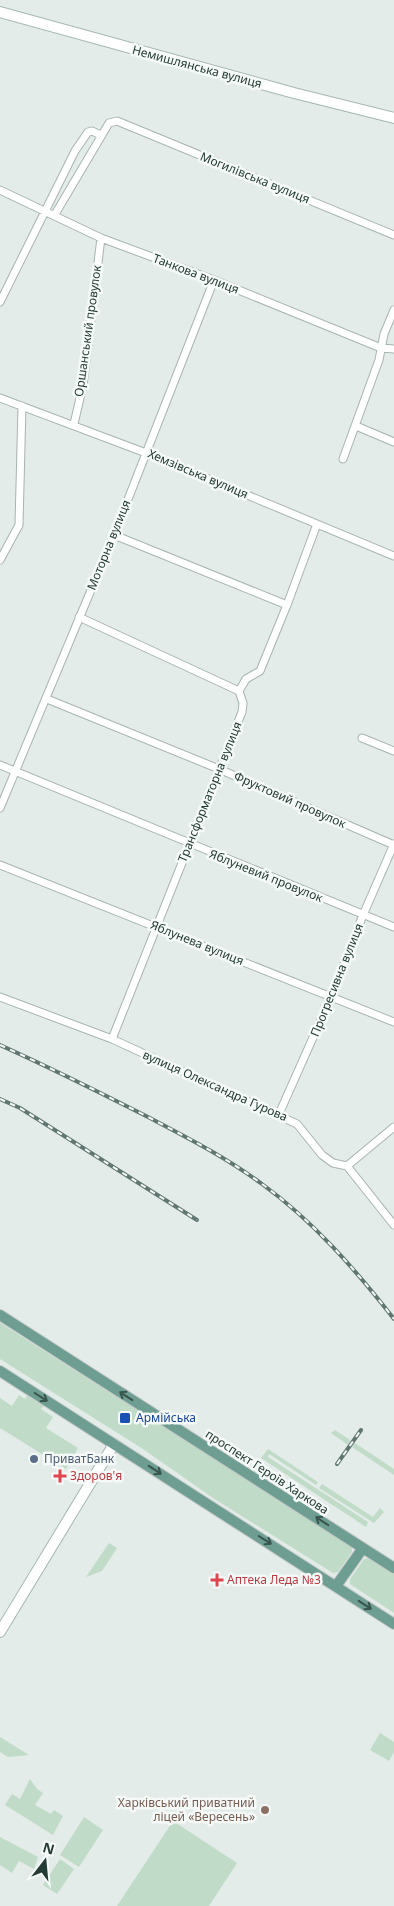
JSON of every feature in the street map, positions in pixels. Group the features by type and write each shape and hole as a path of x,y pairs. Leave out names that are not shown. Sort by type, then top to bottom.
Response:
{"main road":[{"name":"проспект Героїв Харкова","path":"0,1315 394,1568"},
{"path":"0,1371 394,1624"},
{"path":"336,1586 363,1548"}],"street":[{"name":"Немишлянська вулиця","path":"0,12 284,90 394,118"},
{"name":"Могилівська вулиця","path":"101,135 109,123 117,121 394,235"},
{"path":"0,302 63,173 82,139 88,132 92,131 101,135 54,216"},
{"name":"Танкова вулиця","path":"0,190 101,238 214,280 381,348 394,349"},
{"name":"Оршанський провулок","path":"74,424 83,386 101,238"},
{"name":"Моторна вулиця","path":"0,808 114,535 214,280"},
{"path":"343,459 379,360 384,334 394,310"},
{"name":"Хемзівська вулиця","path":"0,398 74,424 394,556"},
{"path":"0,560 19,525 22,406"},
{"path":"356,426 394,442"},
{"path":"79,617 239,691 246,679 260,671 317,524"},
{"path":"114,535 287,605"},
{"name":"Трансформаторна вулиця","path":"112,1039 242,712 243,703 239,691"},
{"name":"Фруктовий провулок","path":"47,699 219,769 394,845"},
{"path":"362,738 394,751"},
{"name":"Яблуневий провулок","path":"0,765 394,928"},
{"name":"Прогресивна вулиця","path":"279,1114 331,997 363,915 394,845"},
{"name":"Яблунева вулиця","path":"0,865 394,1022"},
{"name":"вулиця Олександра Гурова","path":"0,997 112,1039 279,1114 297,1124 322,1155 333,1162 347,1166 394,1225"},
{"path":"347,1166 394,1127"},
{"path":"0,1632 114,1444"}],"green space":[{"path":"0,1323 352,1546 352,1552 338,1572 333,1573 213,1498 143,1449 0,1359"},
{"path":"19,1395 25,1399 27,1396 44,1406 41,1409 53,1417 46,1428 78,1448 66,1469 0,1428 0,1398 12,1406"},
{"path":"335,1430 350,1440 348,1445 331,1433"},
{"path":"355,1443 394,1469 394,1475 352,1447"},
{"path":"268,1449 318,1482 316,1485 269,1454 268,1457 368,1522 366,1527 261,1458"},
{"path":"322,1484 373,1517 380,1508 384,1512 374,1523 319,1488"},
{"path":"109,1543 117,1548 102,1571 86,1577"},
{"path":"370,1558 394,1574 394,1613 350,1584 350,1579 364,1559"},
{"path":"380,1733 394,1742 394,1752 389,1761 370,1750"},
{"path":"0,1737 29,1755 8,1757 0,1752"},
{"path":"30,1779 37,1789 43,1793 35,1805 51,1814 54,1810 63,1816 53,1835 5,1805 12,1794 20,1799"},
{"path":"84,1817 103,1830 79,1867 60,1855"},
{"path":"173,1821 237,1863 209,1906 117,1906"},
{"path":"0,1837 38,1857 34,1869 19,1861 12,1873 0,1865"},
{"path":"60,1859 74,1869 57,1894 43,1885"}],"railway":[{"path":"0,1045 150,1118 207,1149 249,1175 281,1198 316,1230 349,1264 394,1319"},
{"path":"0,1099 20,1108 197,1220"},
{"path":"337,1464 361,1430"}],"place":[{"name":"Армійська","path":"125,1418"},
{"name":"ПриватБанк","path":"34,1459"},
{"name":"Здоров'я","path":"60,1476"},
{"name":"Аптека Леда №3","path":"217,1580"},
{"name":"Харківський приватний ліцей «Вересень»","path":"265,1810"}]}
